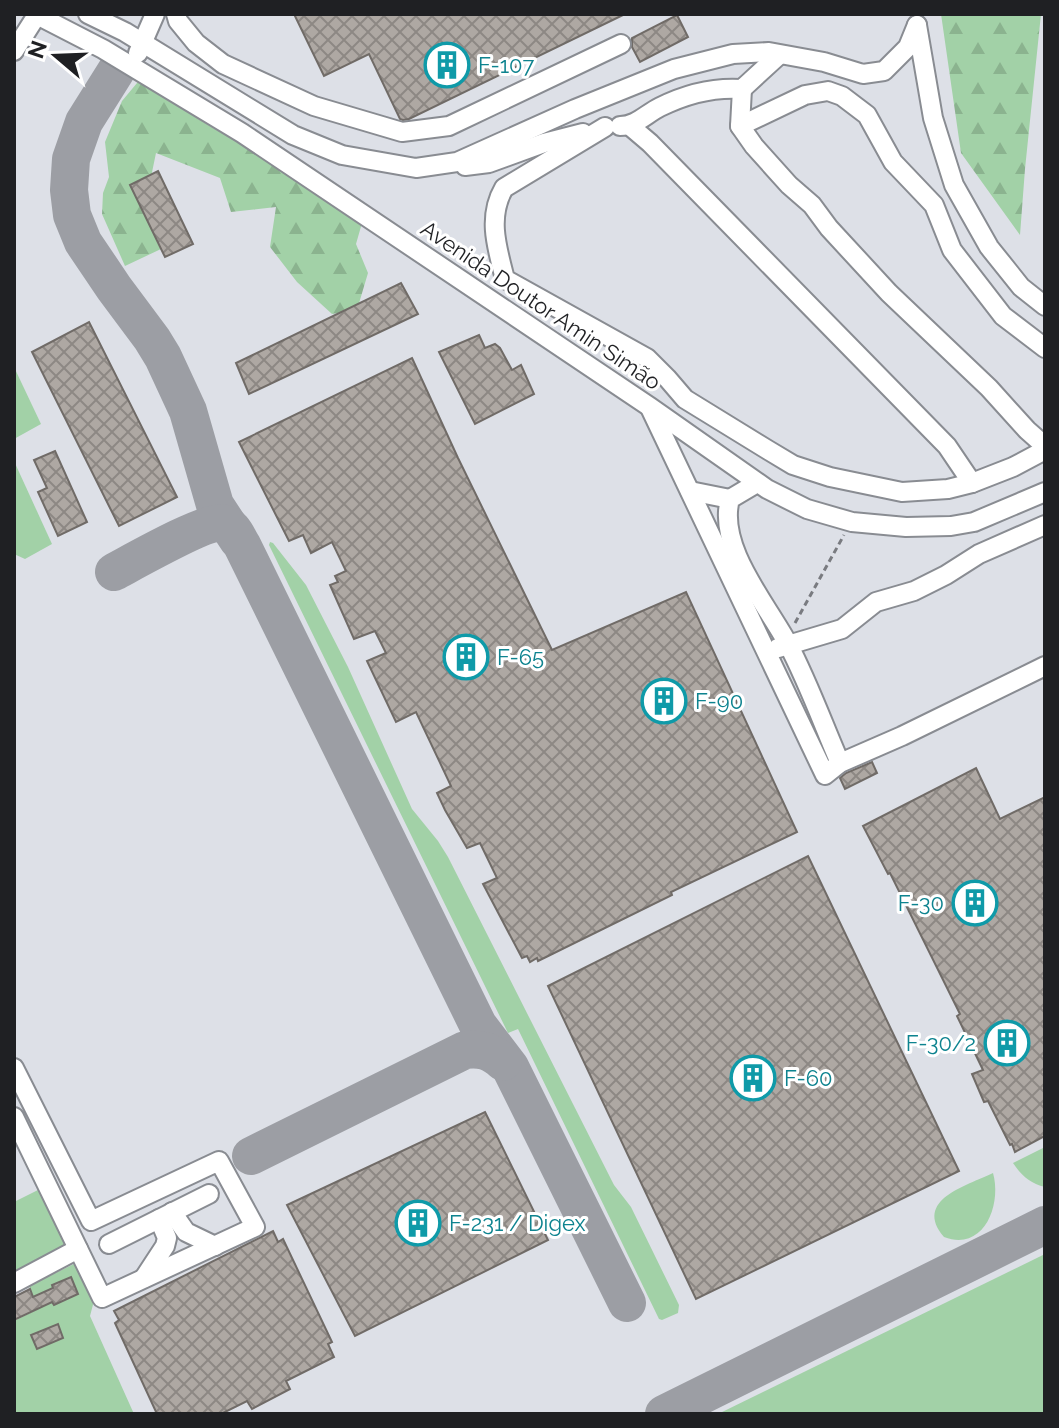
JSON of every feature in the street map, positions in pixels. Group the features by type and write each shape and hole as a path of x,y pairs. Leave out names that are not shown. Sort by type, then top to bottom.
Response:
{"street":[{"path":"14,26 37,14"},
{"path":"14,51 37,14"},
{"name":"Avenida Doutor Amin Simão","path":"37,14 103,49 242,133 650,407 757,483 807,509 852,522 906,527 962,524 974,522 1045,492"},
{"path":"88,14 125,32 293,135 342,155 416,168 452,163 674,69 733,54 769,52 824,62 863,74 884,71 908,47 916,20"},
{"path":"107,14 125,32"},
{"path":"131,66 155,14"},
{"path":"176,14 196,43 223,64 314,106 402,132 449,126 621,44"},
{"path":"916,20 933,118 954,185 989,247 1021,287 1045,306"},
{"path":"605,127 504,188 498,199 494,222 505,279 647,358 685,399 793,465 830,477 902,492 948,489 1013,467 1045,448 989,388 889,293 812,205 754,146 740,126 742,89 779,55"},
{"path":"452,163 459,166 489,163 544,143 605,127 630,126 659,108 691,94 727,88 742,89"},
{"path":"740,126 805,95 828,91 842,96 867,115 893,162 934,205 952,250 1003,316 1045,348"},
{"path":"630,126 947,446 972,483"},
{"path":"650,407 825,775 840,763 1045,666"},
{"path":"690,491 730,499 757,483"},
{"path":"730,499 727,509 728,533 750,582 787,644 840,763"},
{"path":"766,651 842,629 876,602 914,591 979,554 1045,525"},
{"path":"14,1068 91,1221 219,1161 255,1227 102,1298 14,1117"},
{"path":"109,1244 209,1194"},
{"path":"165,1216 186,1232 215,1246"},
{"path":"142,1280 165,1246 165,1216"},
{"path":"14,1283 78,1249"}],"path":[{"path":"787,644 796,621 852,522"}],"green space":[{"path":"941,14 1041,14 1020,235 961,153"},
{"path":"142,77 185,102 187,112 218,131 225,129 362,223 356,244 368,273 357,310 332,314 297,282 270,247 276,207 231,212 220,178 156,153 145,206 161,249 125,266 102,214 103,193 109,177 105,142 122,101"},
{"path":"14,367 41,424 14,439"},
{"path":"14,461 52,544 25,559 14,554"},
{"path":"270,542 306,585 348,667 412,809 448,857 614,1185 631,1207 679,1305 678,1313 659,1319 518,1029 508,1033"},
{"path":"1045,1147 1045,1187 1027,1178 1013,1163"},
{"path":"993,1173 995,1199 987,1223 970,1238 958,1240 944,1237 936,1224 935,1213 939,1204 957,1189"},
{"path":"42,1188 72,1248 14,1278 14,1202"},
{"path":"1045,1254 1045,1414 718,1414"},
{"path":"76,1263 95,1297 90,1316 134,1414 14,1414 14,1321 38,1309 29,1286"}],"building":[{"name":"F-107","path":"294,14 625,14 403,120 369,54 324,76"},
{"path":"677,15 688,37 640,62 632,47 632,38"},
{"path":"158,171 193,244 165,257 130,185"},
{"path":"401,283 418,314 249,394 236,363"},
{"path":"89,322 177,497 119,526 32,352"},
{"path":"479,335 485,348 495,344 500,348 512,370 521,365 534,394 475,424 439,352"},
{"name":"F-65","path":"412,358 552,650 686,592 797,832 671,892 672,895 538,961 537,958 530,962 527,956 522,958 483,884 497,878 480,843 467,848 445,810 437,793 451,786 416,712 396,722 367,661 386,653 375,631 354,639 330,585 338,582 335,576 346,571 332,542 311,553 303,535 289,541 239,442"},
{"path":"55,451 87,522 58,536 38,492 47,488 34,460"},
{"path":"872,762 877,773 845,789 840,778"},
{"path":"976,768 1000,819 1045,797 1045,1136 1015,1152 988,1101 984,1102 972,1074 983,1070 957,1016 960,1014 890,873 863,826"},
{"name":"F-60","path":"808,856 959,1171 696,1299 548,986"},
{"name":"F-231 / Digex","path":"485,1112 548,1240 355,1336 287,1205"},
{"path":"273,1231 278,1242 283,1239 332,1342 328,1344 334,1357 286,1381 290,1389 252,1409 247,1401 221,1414 157,1414 115,1323 119,1320 114,1311"},
{"path":"71,1277 78,1294 14,1320 14,1297 30,1289 33,1297"},
{"path":"58,1324 63,1338 37,1349 31,1335"}],"taxiway":[{"path":"116,71 84,122 71,159 69,190 72,215 83,242 163,357 188,411 215,505 238,540"},
{"path":"114,572 201,528 222,523 234,532 478,1025 510,1067 627,1303"},
{"path":"251,1156 465,1050 486,1051 503,1062"},
{"path":"664,1414 1045,1225"}],"place":[{"name":"F-107","path":"447,65"},
{"name":"F-65","path":"466,657"},
{"name":"F-90","path":"664,701"},
{"name":"F-30","path":"975,903"},
{"name":"F-30/2","path":"1007,1043"},
{"name":"F-60","path":"753,1078"},
{"name":"F-231 / Digex","path":"418,1223"}]}
